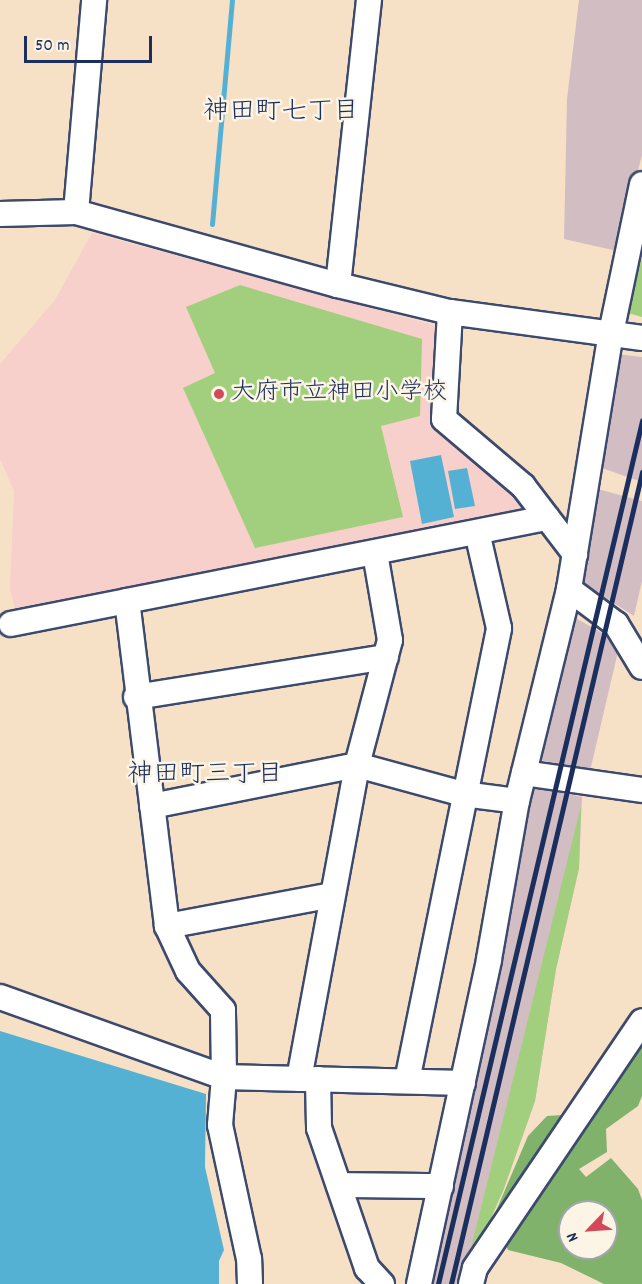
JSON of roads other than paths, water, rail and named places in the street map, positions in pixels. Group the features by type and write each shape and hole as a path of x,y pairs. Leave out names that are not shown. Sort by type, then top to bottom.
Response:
{"street":[{"path":"76,212 94,0"},
{"path":"338,285 369,0"},
{"path":"419,1284 464,1083 517,801 569,589 611,333 642,184"},
{"path":"0,214 76,212 338,285 450,312 642,339"},
{"path":"450,312 444,419 523,486 575,554"},
{"path":"11,624 547,518"},
{"path":"407,1081 463,794 499,628 477,532"},
{"path":"375,553 390,640 357,765 332,896 308,1079 318,1128 367,1268 382,1284"},
{"path":"569,589 616,624 642,667"},
{"path":"127,601 136,697 167,927 188,971 223,1010 224,1077 220,1125 249,1258 250,1284"},
{"path":"136,697 386,657"},
{"path":"152,806 357,765 463,794 517,801"},
{"path":"524,772 642,790"},
{"path":"167,927 332,896"},
{"path":"0,997 224,1077 464,1083"},
{"path":"471,1284 475,1268 642,1022"},
{"path":"339,1185 441,1186"}],"water":[{"path":"441,455 454,517 422,524 410,461"},
{"path":"467,468 475,506 455,509 448,471"},
{"path":"0,1031 206,1094 205,1167 224,1250 219,1261 219,1284 0,1284"}],"waterway":[{"path":"212,224 232,0"}],"railway":[{"path":"438,1284 642,421"},
{"path":"451,1284 642,472"}],"place":[{"name":"大府市立神田小学校","path":"219,394"}],"district":[{"name":"神田町七丁目","path":"281,113"},
{"name":"神田町三丁目","path":"205,776"}]}
